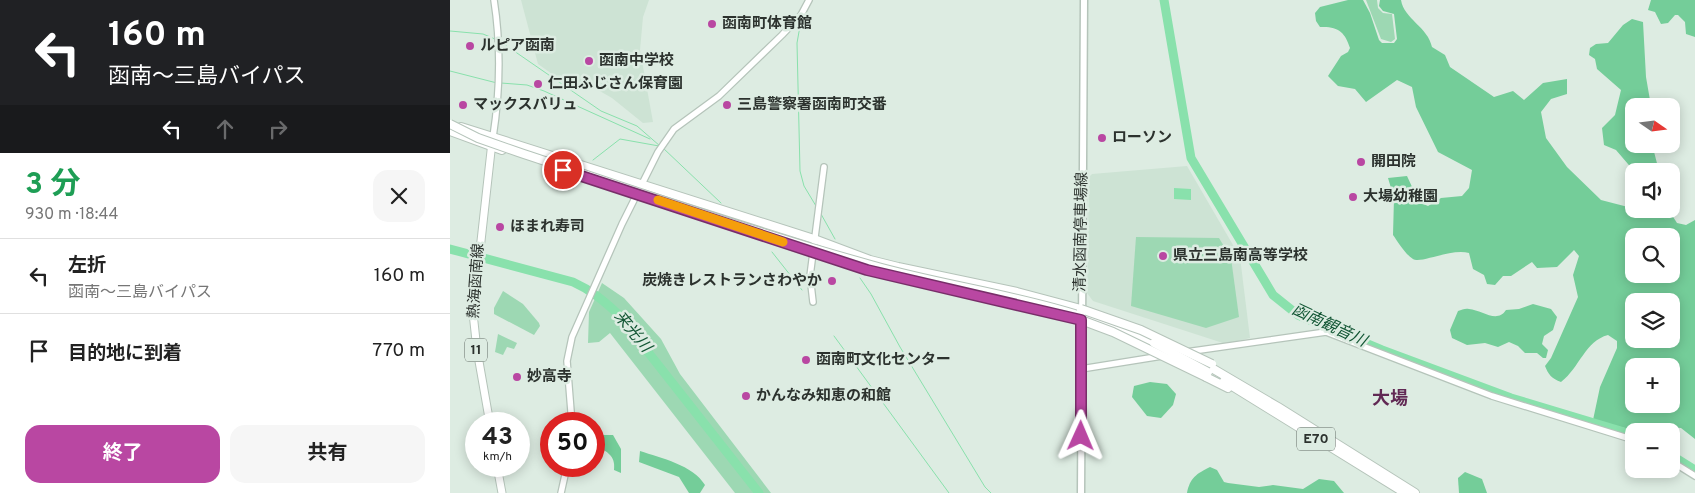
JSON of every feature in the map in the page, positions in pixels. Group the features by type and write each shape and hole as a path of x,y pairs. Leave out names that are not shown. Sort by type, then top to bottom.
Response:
{"highway":[{"path":"450,124 814,239 879,262 1017,292 1081,309 1141,330 1276,409"},
{"path":"450,124 478,138 509,149 803,244 909,275 1050,306 1105,323 1154,343 1209,370 1276,409"},
{"path":"450,132 758,232 812,253 897,277 1081,320 1209,370"},
{"name":"E70","path":"1276,409 1405,493"},
{"name":"E70","path":"1359,462 1415,493"}],"main road":[{"name":"清水函南停車場線","path":"1081,493 1084,0"},
{"name":"熱海函南線","path":"488,412 474,334 473,313 479,243 493,137"},
{"path":"499,477 502,493"}],"street":[{"path":"493,137 497,110 498,64 494,0"},
{"path":"571,412 568,361 572,337 636,193 658,152 674,129 719,96 782,35 801,15 809,0"},
{"path":"813,302 810,276 824,167"},
{"path":"1081,368 1326,332 1492,396 1625,437"},
{"path":"1680,467 1695,476"},
{"path":"561,493 565,477"}],"shaded area":[{"name":"函南中学校","path":"521,0 649,0 643,17 640,50 653,122 643,123 612,98 584,82 572,88 538,64"},
{"path":"1348,0 1363,0 1370,13 1379,40 1382,43 1394,43 1397,39 1394,14 1383,11 1379,6 1380,0 1401,0 1407,13 1430,40 1432,47 1445,55 1450,67 1494,97 1513,91 1524,100 1543,83 1567,79 1567,94 1551,99 1541,112 1546,138 1567,167 1601,200 1625,206 1625,218 1674,218 1677,223 1686,225 1695,220 1695,439 1680,428 1680,423 1625,423 1625,428 1593,420 1600,387 1617,348 1617,341 1608,335 1600,338 1588,349 1568,376 1561,382 1553,378 1548,371 1545,366 1551,358 1578,297 1573,275 1579,256 1574,250 1557,267 1537,268 1532,262 1511,276 1503,276 1495,285 1487,284 1484,275 1473,269 1469,253 1454,253 1417,260 1410,257 1404,251 1393,235 1394,198 1388,178 1407,176 1419,202 1428,206 1441,198 1462,196 1469,188 1472,170 1438,152 1416,107 1412,87 1397,80 1366,102 1355,89 1338,86 1328,76 1341,56 1348,52 1350,48 1346,38 1340,31 1320,27 1316,21 1315,13 1320,7"},
{"path":"1366,0 1377,0 1378,8 1383,13 1392,14 1395,39 1391,42 1381,39"},
{"path":"1651,0 1695,0 1695,37 1686,34 1685,22 1678,15 1675,15 1668,23 1661,24 1655,12 1648,10"},
{"path":"1632,19 1643,22 1646,77 1650,98 1625,98 1625,153 1654,153 1657,163 1627,163 1616,150 1604,145 1602,128 1615,115 1621,90 1597,69 1595,59 1589,55 1590,48 1596,44 1608,43 1623,25"},
{"name":"県立三島南高等学校","path":"1187,166 1240,257 1250,338 1226,344 1093,301 1087,293 1089,177 1092,174"},
{"path":"1174,188 1191,189 1191,200 1174,199"},
{"path":"1136,237 1219,238 1231,258 1239,317 1206,328 1131,306"},
{"path":"602,283 624,298 661,339 680,374 771,493 735,493 610,333 599,342 588,343 589,312"},
{"path":"503,291 523,304 539,323 540,326 534,335 494,314 494,308"},
{"path":"1533,304 1551,309 1557,317 1553,330 1544,336 1542,344 1548,350 1546,358 1537,353 1525,353 1518,346 1509,342 1498,347 1485,343 1467,345 1452,338 1450,330 1458,311 1468,309 1498,316 1506,310 1519,309"},
{"path":"498,334 517,343 514,349 507,347 503,355 495,352"},
{"path":"1150,382 1167,384 1176,394 1173,405 1161,418 1147,416 1132,397 1134,386"},
{"path":"605,435 613,435 621,449 621,473 614,470 612,457 605,451"},
{"path":"640,451 685,467 700,478 705,485 700,493 689,493 679,477 639,462"},
{"path":"1210,467 1217,470 1224,482 1228,483 1259,487 1273,485 1303,489 1319,479 1334,481 1344,493 1187,493 1194,477"},
{"path":"1465,472 1482,479 1487,493 1459,493 1458,478"}],"waterway":[{"name":"函南観音川","path":"1164,0 1191,158 1273,295 1298,315 1382,350 1511,398 1625,432"},
{"path":"800,26 797,43 800,171 804,186 816,206"},
{"path":"450,31 483,34 495,39"},
{"path":"501,42 601,111 637,126 660,146"},
{"path":"450,71 497,83"},
{"path":"501,83 527,85 544,91 650,139"},
{"path":"593,160 620,139 659,146"},
{"path":"663,148 721,203"},
{"path":"821,214 835,239"},
{"name":"来光川","path":"450,249 573,282 602,300 618,314 759,493"},
{"path":"772,252 802,290"},
{"path":"860,278 985,487 991,493"},
{"path":"834,336 949,493"},
{"name":"函南観音川","path":"1680,461 1695,470"}],"slow traffic":[{"path":"658,200 758,232 783,242"}],"place":[{"name":"函南町体育館","path":"712,24"},
{"name":"ルピア函南","path":"470,46"},
{"name":"函南中学校","path":"589,61"},
{"name":"仁田ふじさん保育園","path":"538,84"},
{"name":"マックスバリュ","path":"463,105"},
{"name":"三島警察署函南町交番","path":"727,105"},
{"name":"ローソン","path":"1102,138"},
{"name":"開田院","path":"1361,162"},
{"name":"大場幼稚園","path":"1353,197"},
{"name":"ほまれ寿司","path":"500,227"},
{"name":"県立三島南高等学校","path":"1163,256"},
{"name":"炭焼きレストランさわやか","path":"832,281"},
{"name":"函南町文化センター","path":"806,360"},
{"name":"妙高寺","path":"517,377"},
{"name":"かんなみ知恵の和館","path":"746,396"}],"district":[{"name":"大場","path":"1390,399"}],"route":[{"path":"563,170 758,232 812,253 867,270 1081,320 1081,436"}]}
